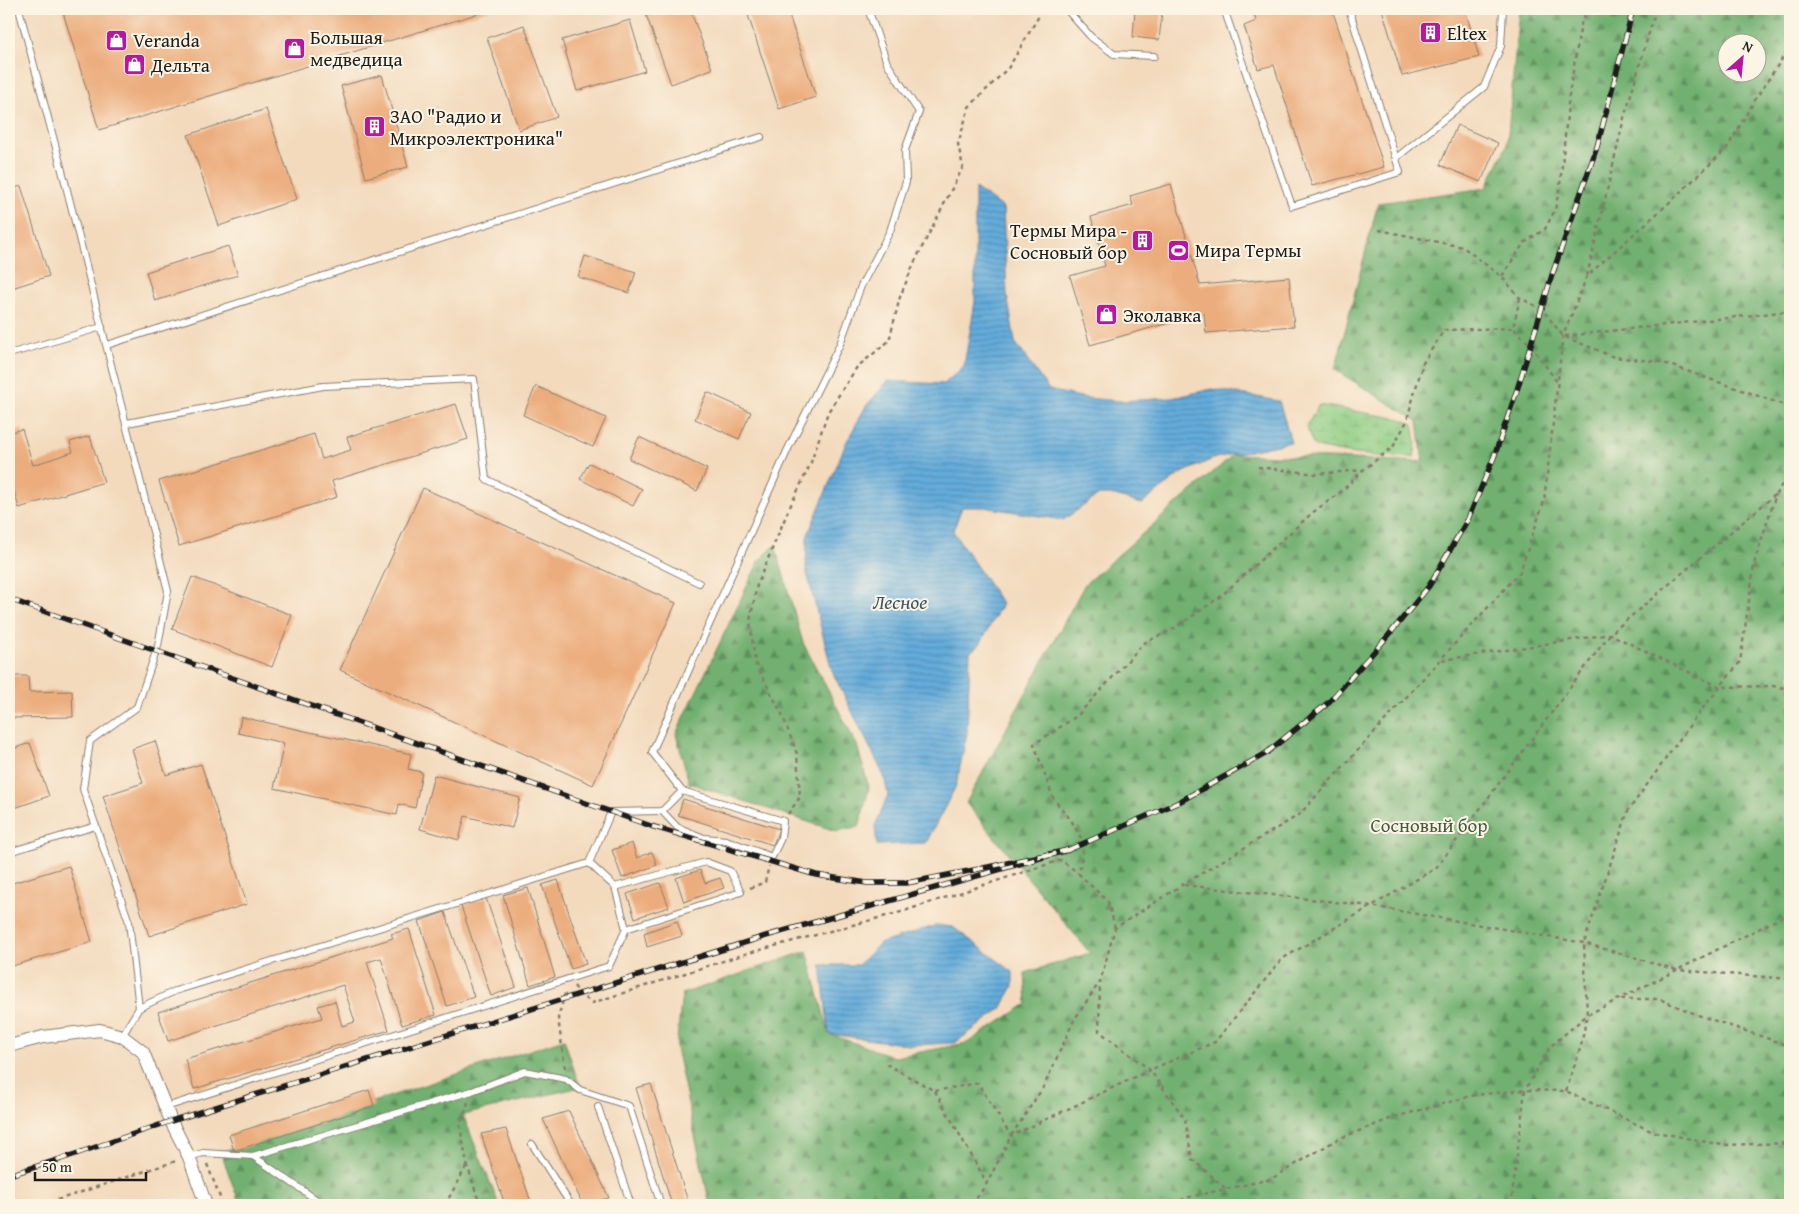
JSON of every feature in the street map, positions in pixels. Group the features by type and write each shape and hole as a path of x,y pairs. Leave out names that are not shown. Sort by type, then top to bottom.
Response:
{"street":[{"path":"9,1046 43,1037 100,1030 122,1036 143,1052 189,1157 206,1205"}],"lane":[{"path":"19,9 107,345 168,591 158,646 137,707 90,741 83,789 129,922 140,1008"},
{"path":"662,811 677,827 704,838 726,840 772,858 781,838 783,821 682,791 652,752 788,449 840,344 861,286 890,231 906,182 905,150 919,112 887,63 868,9"},
{"path":"1061,9 1067,10 1091,37 1114,54 1154,56"},
{"path":"1224,9 1292,206 1400,172 1349,9"},
{"path":"1396,158 1484,87 1501,46 1503,9"},
{"path":"107,345 761,137"},
{"path":"9,354 102,327"},
{"path":"126,423 323,386 474,379 486,479 699,583"},
{"path":"122,1036 140,1008 175,992 589,863 611,812 662,811 682,791"},
{"path":"9,852 96,826"},
{"path":"615,887 706,862 730,871 741,892 626,929"},
{"path":"166,1107 609,966 626,929 615,887 589,863"},
{"path":"189,1157 203,1153 252,1156 472,1091 526,1071 566,1079 580,1090 629,1106 660,1205"},
{"path":"598,1107 631,1205"},
{"path":"532,1144 570,1205"},
{"path":"252,1156 324,1205"},
{"path":"1781,1205 1790,1202"}],"path":[{"path":"783,821 800,797 797,754 782,714 754,663 750,621 757,585 788,511 810,465 828,412 857,367 889,341 900,297 914,263 963,167 958,144 969,107 1009,67 1043,9"},
{"path":"1502,276 1524,243 1545,229 1555,210 1560,185 1570,86 1581,24 1588,9"},
{"path":"1115,928 1182,884 1299,815 1520,572 1544,501 1563,336 1587,276 1624,118 1656,9"},
{"path":"1587,276 1727,148 1756,98 1790,47"},
{"path":"1379,230 1463,247 1502,276 1520,298 1542,309 1563,336 1614,357 1661,362 1790,407"},
{"path":"1513,328 1520,298"},
{"path":"1563,336 1790,311"},
{"path":"1079,874 1084,843 1071,820 1053,798 1034,744 1077,716 1144,643 1175,628 1220,597 1312,513 1341,492 1363,470 1393,447 1406,422 1423,363 1444,330 1513,328 1531,346 1557,383"},
{"path":"1258,467 1316,474 1363,470"},
{"path":"1011,1136 1150,1070 1215,1042 1282,959 1436,868 1610,634 1776,494 1790,472"},
{"path":"1785,482 1790,480"},
{"path":"1566,1091 1581,1046 1587,1015 1584,943 1628,811 1695,718 1740,662 1755,560 1776,494"},
{"path":"1440,660 1610,634 1720,687 1773,686 1790,689"},
{"path":"741,892 764,882 772,858"},
{"path":"569,979 580,994 592,1003 745,954 901,912 1061,860 1079,874 1108,902 1115,928 1100,982 1099,1030 1150,1070 1185,1118 1192,1159 1225,1188"},
{"path":"1182,884 1371,906 1584,943 1677,970 1790,978"},
{"path":"1511,1205 1525,1090 1550,1047 1587,1015 1790,913"},
{"path":"566,1079 558,1018 569,979"},
{"path":"972,1205 987,1183 1011,1136 1044,1086 1074,1020 1100,982"},
{"path":"1619,999 1659,999 1698,1015 1784,1044 1790,1048"},
{"path":"886,1064 935,1091 987,1183"},
{"path":"935,1091 978,1083 1011,1136"},
{"path":"1174,1205 1185,1198 1271,1179 1338,1139 1395,1117 1475,1095 1525,1090 1566,1091 1651,1131 1722,1145 1790,1143"},
{"path":"472,1091 460,1126 467,1164 480,1205"},
{"path":"203,1153 224,1205"},
{"path":"42,1205 189,1157"},
{"path":"446,1205 467,1164"}],"green space":[{"name":"Сосновый бор","path":"1519,9 1790,9 1790,1205 710,1205 676,1048 682,994 807,951 829,1034 895,1057 967,1043 1027,1004 1025,973 1090,953 966,803 1085,584 1234,454 1423,462 1418,421 1335,370 1378,203 1486,188 1507,145"},
{"path":"1319,405 1401,419 1413,424 1416,442 1414,457 1364,455 1314,446 1306,427"},
{"path":"775,545 803,643 857,745 869,788 859,827 836,831 689,783 676,734 759,561"},
{"path":"564,1039 580,1087 463,1115 499,1205 240,1205 221,1152"}],"water":[{"name":"Лесное","path":"975,188 1003,208 1007,294 1015,342 1049,390 1085,398 1120,401 1172,398 1212,389 1279,401 1291,442 1215,458 1180,474 1142,504 1112,495 1099,495 1063,520 985,507 962,507 953,531 1002,604 980,644 970,652 967,733 956,786 926,843 877,845 875,826 888,795 884,776 832,671 806,569 807,537 846,443 866,406 888,381 944,384 964,366 975,302"},
{"path":"937,925 953,927 1013,972 1013,986 1001,1009 955,1043 910,1045 829,1034 821,965 858,965 879,944"}],"building":[{"path":"62,9 493,9 99,130"},
{"path":"644,9 690,9 712,69 671,84"},
{"path":"746,9 787,9 816,97 779,109"},
{"path":"1135,9 1162,13 1159,40 1133,37"},
{"path":"1253,9 1332,9 1384,167 1312,186 1274,65 1258,69 1244,26 1256,21"},
{"name":"Eltex","path":"1382,9 1465,9 1479,57 1402,76"},
{"path":"630,20 645,71 577,91 562,40"},
{"path":"524,25 557,117 519,130 487,38"},
{"name":"ЗАО \"Радио и Микроэлектроника\"","path":"382,75 408,167 366,178 341,86"},
{"path":"266,109 297,199 219,226 188,135"},
{"path":"1457,125 1498,143 1481,182 1440,165"},
{"name":"Термы Мира - Сосновый бор","path":"1171,184 1200,285 1289,277 1294,326 1206,333 1204,313 1090,345 1070,276 1105,266 1091,217 1133,205 1130,196"},
{"path":"21,186 49,276 9,289 9,190"},
{"path":"228,246 238,275 155,301 146,272"},
{"path":"585,256 636,272 629,293 578,277"},
{"path":"536,386 606,418 593,447 523,415"},
{"path":"707,392 751,412 739,439 695,419"},
{"path":"456,404 468,439 332,481 337,497 179,546 159,481 314,434 322,459 351,450 347,437"},
{"path":"22,429 33,465 73,452 70,442 90,436 104,482 19,508 9,474 9,433"},
{"path":"639,437 707,469 697,491 629,459"},
{"path":"589,463 642,489 633,506 580,479"},
{"path":"423,488 676,603 593,785 340,670"},
{"path":"192,577 292,615 272,667 172,629"},
{"path":"9,676 28,676 29,692 72,691 73,717 9,718"},
{"path":"241,717 411,754 408,769 422,772 415,808 399,804 397,815 274,788 284,743 238,733"},
{"path":"155,741 166,775 201,764 247,904 149,936 103,796 143,783 132,749"},
{"path":"30,743 49,796 9,810 9,750"},
{"path":"434,775 520,798 512,828 465,816 459,840 420,829"},
{"path":"683,799 779,829 773,845 678,815"},
{"path":"632,843 637,858 652,852 657,865 622,878 612,850"},
{"path":"69,866 92,942 9,967 9,884"},
{"path":"700,870 705,883 720,878 724,888 684,902 676,878"},
{"path":"558,880 586,964 571,969 542,885"},
{"path":"660,883 669,907 635,918 627,894"},
{"path":"528,888 555,977 530,985 503,895"},
{"path":"486,898 516,987 491,996 461,906"},
{"path":"445,912 474,997 447,1006 419,921"},
{"path":"677,921 682,936 647,947 644,933"},
{"path":"409,929 436,1015 402,1025 381,958 367,962 389,1030 194,1089 185,1059 322,1018 318,1006 335,1001 342,1026 355,1022 343,985 168,1041 158,1012 393,938 391,934"},
{"path":"651,1084 689,1205 672,1205 636,1088"},
{"path":"369,1090 374,1106 234,1151 229,1135"},
{"path":"569,1111 609,1198 583,1205 543,1119"},
{"path":"506,1129 532,1205 505,1205 481,1134"}],"railway":[{"path":"1068,850 1177,803 1265,754 1328,703 1388,636 1429,586 1468,519 1494,457 1517,390 1552,275 1597,147 1633,9"},
{"path":"9,599 651,826 816,875 867,883 907,883 1068,850 766,936 171,1121 9,1175"}],"place":[{"name":"Eltex","path":"1431,33"},
{"name":"Veranda","path":"117,40"},
{"name":"Большая медведица","path":"294,48"},
{"name":"Дельта","path":"135,65"},
{"name":"ЗАО \"Радио и Микроэлектроника\"","path":"374,127"},
{"name":"Термы Мира - Сосновый бор","path":"1143,241"},
{"name":"Мира Термы","path":"1179,250"},
{"name":"Эколавка","path":"1107,315"}]}
